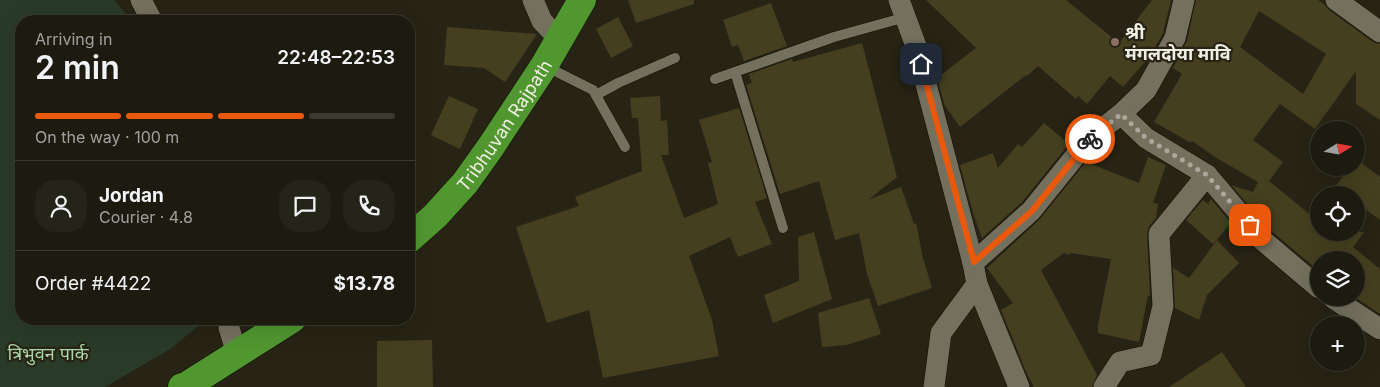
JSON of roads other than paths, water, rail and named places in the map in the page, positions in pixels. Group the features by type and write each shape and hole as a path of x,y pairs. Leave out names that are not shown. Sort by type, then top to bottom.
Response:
{"highway":[{"name":"Tribhuvan Rajpath","path":"415,234 435,216 465,184 544,66 582,0"},
{"path":"185,387 283,325"}],"street":[{"path":"141,0 149,15"},
{"path":"533,0 542,20 560,40"},
{"path":"974,262 1032,211 1089,139 1121,114 1146,90 1175,38 1184,0"},
{"path":"1336,0 1380,32"},
{"path":"903,8 916,46 974,262 977,284 1019,387"},
{"path":"1121,114 1146,138 1207,175 1260,238 1310,280"},
{"path":"1104,387 1120,362 1151,355 1163,306 1159,234 1207,175"},
{"path":"934,387 941,334 977,284"},
{"path":"1345,306 1380,329"},
{"path":"230,325 237,354"}],"lane":[{"path":"715,79 834,37 903,8"},
{"path":"596,95 618,83 675,58"},
{"path":"544,66 593,90 625,147"},
{"path":"735,72 783,228"}],"place":[{"name":"श्री मंगलदोया मावि","path":"1115,42"}],"park label":[{"name":"त्रिभुवन पार्क","path":"48,353"}]}
